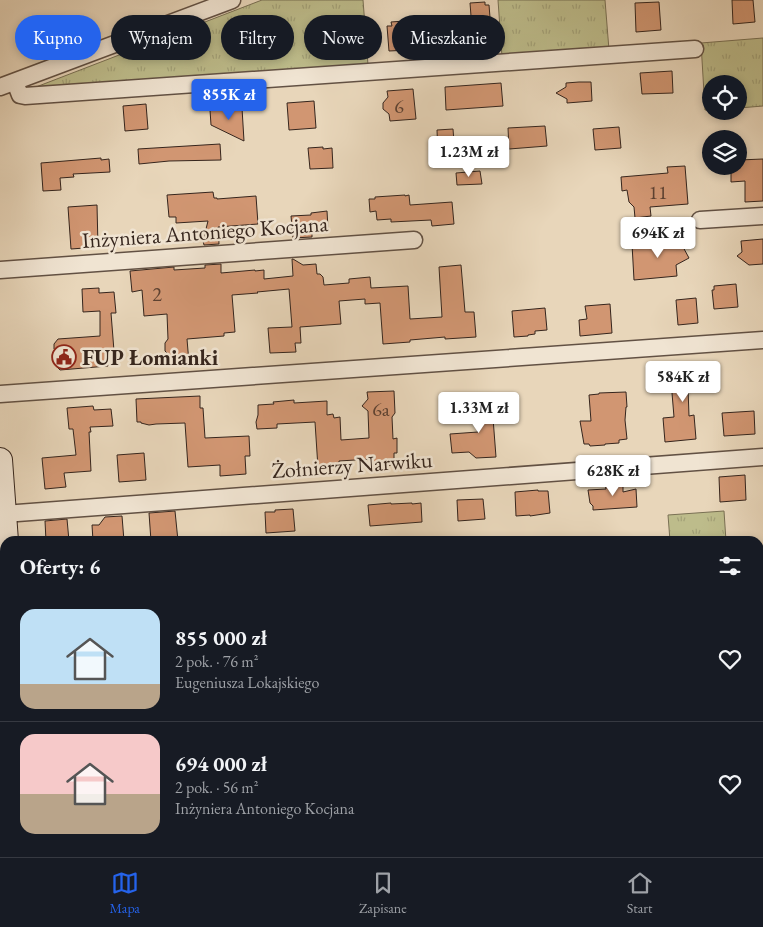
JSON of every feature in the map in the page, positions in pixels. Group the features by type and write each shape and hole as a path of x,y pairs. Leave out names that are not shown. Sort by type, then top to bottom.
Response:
{"street":[{"path":"232,0 212,4 8,84 20,95 26,96 695,49"},
{"path":"700,220 763,216"},
{"name":"Inżyniera Antoniego Kocjana","path":"0,270 414,240"},
{"path":"0,394 763,340"},
{"name":"Żołnierzy Narwiku","path":"4,514 763,456"},
{"path":"0,460 6,536"}],"green space":[{"path":"262,0 363,0 364,15 304,15 304,60 368,60 368,65 36,87 111,58 111,60 211,60 211,20 221,16 221,60 294,60 294,15 223,15"},
{"path":"498,0 605,0 609,50 505,57 505,15 499,15"},
{"path":"763,38 763,106 747,107 747,75 703,75 701,43"},
{"path":"724,511 726,536 670,536 668,515"}],"building":[{"path":"732,0 753,0 755,22 733,24"},
{"path":"485,2 485,5 489,5 490,15 471,15 470,3"},
{"path":"659,2 661,30 636,32 635,3"},
{"path":"387,26 392,26 392,51 389,51"},
{"path":"672,71 673,93 642,94 640,73"},
{"path":"591,82 592,101 567,103 567,99 556,93 566,87 566,83"},
{"path":"501,83 503,106 446,110 445,87"},
{"path":"413,89 416,119 390,121 389,114 383,109 383,103 388,97 387,91"},
{"path":"314,101 316,128 289,130 287,103"},
{"path":"146,104 148,129 125,131 123,106"},
{"path":"242,108 244,141 211,125 210,110"},
{"path":"545,126 547,146 509,149 508,128"},
{"path":"619,127 621,148 595,150 593,129"},
{"path":"453,129 455,155 438,156 437,130"},
{"path":"220,144 221,160 169,161 139,164 138,149"},
{"path":"323,147 323,149 332,148 333,168 310,169 308,148"},
{"path":"101,158 101,160 109,159 110,172 73,174 74,177 60,178 61,190 43,191 41,163"},
{"path":"763,159 763,201 745,202 745,181 731,182 731,175 747,175 747,160"},
{"path":"685,166 688,204 650,207 651,216 635,218 634,207 629,202 627,190 622,191 621,177 668,173 667,167"},
{"path":"480,171 482,184 457,185 456,173"},
{"path":"213,192 214,198 217,199 256,196 258,224 218,227 219,244 204,245 203,241 208,221 176,223 176,217 169,217 167,195"},
{"path":"409,195 410,205 452,202 454,224 432,226 431,220 391,222 391,219 377,220 376,211 370,212 369,199"},
{"path":"97,205 98,247 71,249 68,207"},
{"path":"327,211 328,228 312,230 312,237 293,238 291,216 311,215 311,213"},
{"path":"676,234 689,258 676,265 677,276 634,280 632,244 654,243 655,247"},
{"path":"763,239 763,264 749,265 737,256 742,252 741,241"},
{"path":"292,259 303,265 316,264 317,274 323,277 324,285 349,283 349,279 370,277 371,288 408,286 410,319 442,317 439,267 461,265 465,312 474,312 476,337 445,339 445,337 383,344 380,303 365,304 365,299 339,301 341,324 300,327 301,343 295,343 296,352 270,353 268,328 292,327 289,289 232,295 235,332 224,333 224,336 187,339 189,363 169,365 169,355 165,351 165,343 168,339 167,314 144,316 142,290 132,292 130,271 174,267 174,270 205,268 205,265 221,264 221,273 264,270 264,279 293,276"},
{"path":"736,284 738,307 714,309 712,290 714,290 714,286"},
{"path":"99,288 99,293 114,292 116,313 111,313 114,351 107,351 108,366 60,370 55,365 55,360 59,354 54,349 54,344 58,339 100,336 100,311 83,312 82,289"},
{"path":"696,298 698,323 678,325 676,300"},
{"path":"610,304 612,333 580,336 579,320 587,319 585,306"},
{"path":"545,308 547,330 535,331 535,334 528,336 514,337 512,311"},
{"path":"704,365 706,386 688,388 689,416 694,415 696,439 665,442 663,418 674,417 670,369"},
{"path":"394,391 393,439 397,438 397,453 394,453 394,465 371,466 371,459 339,461 339,465 318,468 315,422 277,424 277,428 257,429 258,405 294,400 294,403 327,401 327,415 333,414 334,418 340,417 341,440 369,438 368,411 362,406 368,399 367,392"},
{"path":"626,392 627,407 625,420 627,439 619,440 619,443 605,445 590,446 589,444 584,444 580,421 591,421 589,395"},
{"path":"200,396 200,408 203,408 205,438 249,436 250,456 245,456 246,474 220,476 220,465 188,467 185,423 149,425 137,422 136,399"},
{"path":"502,404 503,417 493,418 496,457 476,458 469,452 452,453 450,434 478,432 476,408"},
{"path":"93,406 94,410 111,409 113,426 90,427 91,471 64,473 66,487 45,489 42,458 76,455 73,429 69,429 67,408"},
{"path":"754,411 755,434 724,436 722,413"},
{"path":"144,453 146,480 119,482 117,455"},
{"path":"745,475 746,500 720,502 719,477"},
{"path":"623,482 623,492 636,489 637,507 593,510 588,490 606,489 605,483"},
{"path":"548,491 550,513 516,516 515,492"},
{"path":"483,499 485,519 458,521 457,500"},
{"path":"421,503 422,522 370,526 368,505"},
{"path":"293,509 295,531 266,533 265,512"},
{"path":"175,511 178,536 151,536 149,513"},
{"path":"122,516 124,536 93,536 92,525 99,525 105,517"},
{"path":"67,519 69,536 46,536 45,521"}],"place":[{"name":"FUP Łomianki","path":"64,357"}]}
